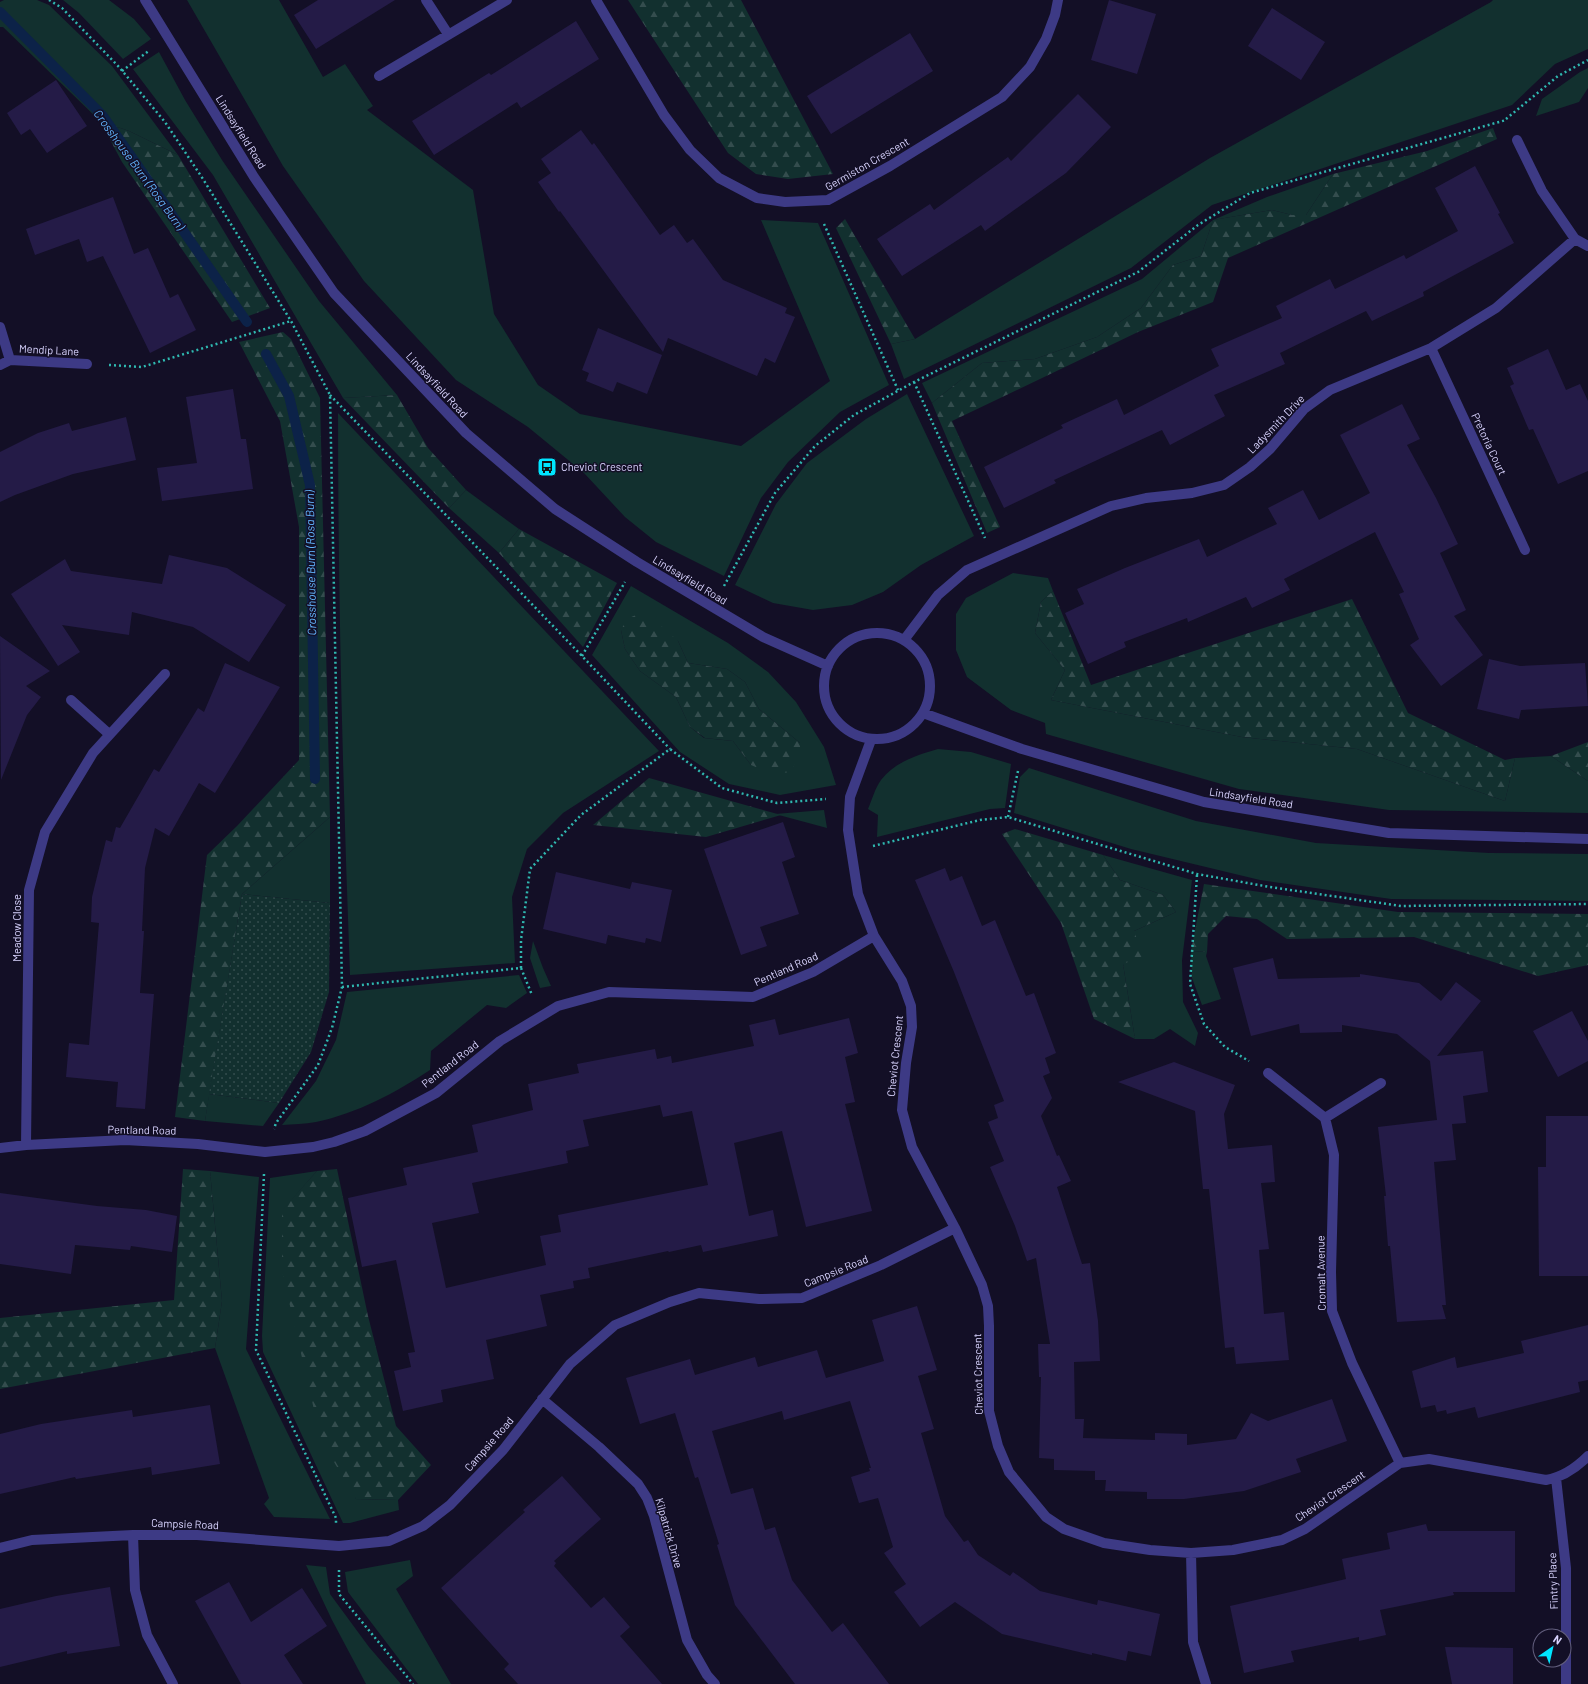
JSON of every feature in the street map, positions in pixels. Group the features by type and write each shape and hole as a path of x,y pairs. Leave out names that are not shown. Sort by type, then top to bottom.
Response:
{"street":[{"name":"Lindsayfield Road","path":"145,0 254,177 334,293 466,434 555,509 637,562 763,637 828,666"},
{"path":"426,0 448,34"},
{"path":"379,76 507,0"},
{"name":"Germiston Crescent","path":"596,0 664,115 690,150 719,178 757,198 784,202 828,200 883,170 1002,97 1030,67 1046,39 1055,15 1058,0"},
{"path":"1517,140 1542,191 1575,239 1588,246"},
{"name":"Ladysmith Drive","path":"904,640 938,595 967,570 1111,506 1146,498 1192,493 1224,485 1250,467 1270,449 1304,409 1330,390 1430,348 1496,308 1575,239"},
{"name":"Mendip Lane","path":"0,327 10,360"},
{"name":"Pretoria Court","path":"1430,348 1526,550"},
{"name":"Mendip Lane","path":"0,365 10,360 87,364"},
{"path":"871,633 888,634 904,640 917,651 926,665 930,681 929,698 923,713 914,726 901,734 886,739 871,740 854,735 840,725 829,711 824,695 824,677 828,666 840,647 854,638 871,633"},
{"name":"Meadow Close","path":"26,1145 29,890 45,832 93,753 165,674"},
{"path":"71,700 110,734"},
{"name":"Lindsayfield Road","path":"923,713 1022,749 1204,802 1389,833 1588,839"},
{"name":"Cheviot Crescent","path":"871,740 850,797 848,830 858,894 874,936 902,981 911,1006 912,1027 906,1064 902,1110 912,1147 955,1228 982,1285 988,1306 990,1326 989,1411 998,1446 1009,1472 1046,1518 1064,1529 1104,1543 1150,1550 1191,1553 1233,1550 1282,1540 1305,1529 1400,1463 1429,1459 1546,1480 1556,1478 1576,1468 1588,1456"},
{"name":"Pentland Road","path":"0,1148 26,1145 125,1140 198,1144 265,1152 313,1147 334,1142 365,1131 436,1093 500,1041 558,1006 609,992 753,997 813,972 874,936"},
{"path":"1268,1073 1325,1118 1381,1083"},
{"name":"Cromalt Avenue","path":"1325,1118 1334,1155 1331,1272 1332,1311 1352,1363 1400,1463"},
{"name":"Campsie Road","path":"0,1548 32,1540 132,1534 197,1535 339,1546 389,1541 423,1526 450,1505 503,1450 570,1364 615,1325 670,1302 699,1293 759,1298 802,1298 881,1266 955,1228"},
{"name":"Kilpatrick Drive","path":"542,1399 599,1447 638,1484 647,1498 654,1516 687,1640 707,1675 715,1684"},
{"name":"Fintry Place","path":"1556,1478 1566,1568 1566,1684"},
{"path":"132,1534 135,1590 147,1635 173,1684"},
{"path":"1191,1553 1193,1642 1206,1684"}],"path":[{"path":"49,0 62,8 122,71 165,122 203,179 291,321 330,395 670,749 722,788 777,803 850,797"},
{"path":"122,71 168,37"},
{"path":"712,608 775,493 815,446 854,415 898,390 1138,272 1198,225 1250,193 1506,119 1558,76 1588,60"},
{"path":"1506,119 1517,140"},
{"path":"814,201 898,390"},
{"path":"87,364 142,367 291,321"},
{"path":"914,382 993,558"},
{"path":"330,395 342,987 332,1028 318,1064 276,1123 265,1152 261,1208 256,1350 336,1518 339,1546 339,1594 413,1684"},
{"path":"582,656 637,562"},
{"path":"540,1016 521,968 521,940 530,869 581,815 670,749"},
{"path":"1008,817 1022,749"},
{"path":"851,852 980,820 1008,817 1197,874 1270,888 1401,906 1588,904"},
{"path":"1197,874 1190,984 1204,1024 1225,1047 1268,1073"},
{"path":"342,987 521,968"}],"green space":[{"path":"4,0 37,0 49,5 112,66 178,155 129,131 100,121 3,27 0,27 0,2"},
{"path":"63,0 109,0 134,19 151,39 123,59 79,13"},
{"path":"187,0 279,0 323,77 345,64 373,106 367,110 473,190 494,314 538,385 580,414 741,446 830,381 761,220 818,223 889,385 840,412 788,462 761,498 724,576 656,542 625,517 584,473 528,427 456,380 364,281 283,166"},
{"path":"628,0 741,0 833,174 788,179 756,174 728,153"},
{"path":"1493,0 1588,0 1588,49 1555,64 1512,105 1212,205 1131,268 904,379 891,344 915,339 1210,158"},
{"path":"159,52 185,100 222,160 319,301 397,395 343,398 213,175 133,69"},
{"path":"1588,68 1588,88 1579,102 1536,116 1542,99"},
{"path":"100,121 129,131 178,155 270,308 232,322 122,162"},
{"path":"1493,128 1497,139 1228,258 1213,302 1138,332 952,421 1000,527 987,533 932,403 982,363 1035,359 1097,337 1141,308 1173,265 1201,256 1213,220 1272,210 1292,215 1306,215 1333,174 1427,151"},
{"path":"1333,174 1306,215 1292,215 1272,210 1213,220 1267,197"},
{"path":"845,219 915,339 891,344 836,228"},
{"path":"1213,220 1201,256 1173,265 1141,308 1097,337 1035,359 982,363 932,403 922,383 1142,279"},
{"path":"283,332 291,339 320,398 330,817 242,894 205,1121 175,1117 207,855 237,826 299,760 299,527 280,421 239,342"},
{"path":"907,394 974,536 921,565 883,592 852,605 813,610 773,603 735,585 776,504 807,463 866,419"},
{"path":"397,395 428,448 466,490 449,508 343,398"},
{"path":"338,413 659,751 563,813 527,849 512,897 515,963 350,975 341,694"},
{"path":"466,490 519,529 499,553 449,508"},
{"path":"519,529 617,583 583,647 499,553"},
{"path":"1013,573 1048,578 1053,591 1041,602 1035,633 1065,670 1051,700 1242,737 1357,749 1505,801 1515,758 1551,756 1588,781 1588,813 1389,810 1239,789 1046,734 1045,723 1011,710 967,677 956,650 956,614 966,598"},
{"path":"631,586 728,643 768,672 796,702 824,747 836,785 780,795 729,784 680,752 592,655","holes":["621,630 678,641 688,663 727,669 745,682 759,709 800,743 751,765 733,741 704,738 690,727 676,697 640,671 625,649"]},
{"path":"1053,591 1091,685 1352,599 1408,713 1505,760 1515,758 1505,801 1357,749 1242,737 1051,700 1065,670 1035,633 1041,602"},
{"path":"638,614 659,624 678,641 688,663 727,669 745,682 759,709 800,743 800,752 791,772 772,774 751,765 733,741 705,738 690,727 676,697 640,671 625,649 621,630 627,619"},
{"path":"1588,742 1588,781 1551,756"},
{"path":"938,749 971,752 1011,764 1005,808 990,809 877,837 878,815 868,809 875,790 881,780 893,768 907,760"},
{"path":"1029,768 1196,821 1316,843 1489,853 1588,854 1588,901 1391,899 1260,880 1131,849 1014,813 1020,777"},
{"path":"649,778 781,815 706,837 593,825"},
{"path":"824,810 827,828 775,814"},
{"path":"330,817 330,903 242,894"},
{"path":"1015,829 1103,855 1120,880 1163,895 1176,912 1134,931 1143,956 1123,964 1135,1039 1094,1019 1061,923 1002,834"},
{"path":"1103,855 1192,880 1182,960 1183,1002 1198,1033 1195,1046 1170,1029 1154,1039 1135,1039 1123,964 1134,931 1176,912 1163,895 1120,880"},
{"path":"1204,884 1398,912 1588,914 1588,965 1538,976 1414,937 1287,939 1257,919 1226,916 1208,934 1207,952 1191,951"},
{"path":"242,894 330,903 329,992 311,1052 279,1103 209,1094"},
{"path":"533,941 551,986 540,988 530,958"},
{"path":"1191,951 1207,952 1206,956 1221,999 1202,1005 1192,978"},
{"path":"519,975 527,993 506,1008 487,1005 431,1051 430,1070 390,1094 361,1108 316,1122 282,1125 316,1081 336,1040 347,992"},
{"path":"209,1094 279,1103 263,1126 205,1121"},
{"path":"183,1169 210,1171 222,1301 215,1348 0,1389 0,1318 174,1300"},
{"path":"337,1169 368,1316 396,1426 431,1465 398,1500 356,1499 321,1440 282,1271 282,1210 317,1171"},
{"path":"210,1171 259,1177 246,1349 330,1519 274,1517 264,1504 269,1498 215,1348 222,1301"},
{"path":"317,1171 282,1211 356,1499 398,1500 399,1510 350,1523 343,1523 263,1352 262,1336 270,1178"},
{"path":"410,1560 413,1576 396,1589 451,1684 418,1684 348,1592 345,1572"},
{"path":"306,1565 326,1567 330,1594 369,1647 401,1684 366,1684 332,1620"}],"building":[{"path":"318,0 395,0 316,49 294,15"},
{"path":"1109,0 1156,14 1137,74 1091,60"},
{"path":"1272,8 1325,42 1301,80 1248,46"},
{"path":"576,21 599,59 521,108 517,102 434,155 412,121 489,73 491,75"},
{"path":"910,33 933,71 831,134 807,96"},
{"path":"56,80 87,126 47,153 30,129 21,135 7,113"},
{"path":"1078,94 1111,127 1066,173 985,231 981,225 902,276 877,239 930,204 934,210 1008,157 1011,161"},
{"path":"581,130 592,145 594,143 660,235 674,225 687,243 693,239 723,280 787,308 785,313 795,317 775,363 765,358 757,376 668,338 663,352 538,182 551,173 541,159"},
{"path":"1475,166 1514,243 1423,292 1424,296 1372,321 1366,311 1280,353 1285,364 1214,395 1225,416 1170,445 1162,430 1054,480 1056,483 1004,508 984,467 1063,428 1061,425 1117,399 1124,415 1219,366 1211,349 1282,318 1276,306 1330,279 1335,289 1404,255 1406,259 1458,231 1435,188"},
{"path":"113,197 134,254 148,248 170,298 178,294 196,330 150,353 103,256 87,262 79,239 35,255 26,229"},
{"path":"598,328 662,355 647,394 617,382 613,392 586,381 589,373 582,370"},
{"path":"1548,349 1566,390 1580,384 1588,401 1588,471 1558,484 1533,429 1529,430 1510,386 1514,384 1507,368"},
{"path":"233,389 241,439 246,439 253,489 162,501 157,468 197,463 186,397"},
{"path":"1402,404 1420,439 1407,445 1436,498 1458,544 1440,553 1466,610 1454,616 1483,655 1441,686 1410,645 1419,639 1399,594 1404,592 1375,532 1284,579 1290,590 1252,608 1246,597 1188,622 1187,618 1124,642 1126,647 1088,664 1065,613 1084,604 1077,589 1125,568 1199,539 1207,557 1277,524 1268,508 1303,490 1319,520 1370,493 1340,435"},
{"path":"126,417 136,460 73,474 0,502 0,452 38,433 69,423 72,431"},
{"path":"169,555 227,568 286,605 249,662 193,627 132,612 129,635 62,625 80,652 58,666 11,594 65,559 71,571 162,584"},
{"path":"0,636 50,671 26,686 41,697 27,715 1,780"},
{"path":"1489,659 1520,666 1585,663 1588,706 1521,710 1519,719 1477,709"},
{"path":"225,663 280,687 215,793 199,783 169,836 155,828 145,868 142,931 144,931 140,993 154,994 145,1109 116,1107 118,1082 66,1077 69,1043 89,1045 99,923 91,922 92,897 106,840 112,842 116,827 120,828 154,769 159,772 198,708 204,712"},
{"path":"783,822 795,857 782,862 799,914 760,927 767,946 741,955 704,849"},
{"path":"945,868 950,881 962,876 982,926 995,920 1026,996 1034,993 1056,1053 1045,1058 1050,1073 1043,1076 1052,1098 1041,1116 1057,1156 1059,1155 1071,1181 1057,1187 1082,1264 1090,1263 1098,1321 1100,1361 1074,1362 1075,1419 1084,1419 1083,1438 1155,1440 1155,1433 1187,1434 1187,1445 1236,1439 1251,1413 1268,1421 1332,1399 1347,1441 1296,1459 1301,1472 1244,1491 1184,1499 1147,1499 1147,1492 1105,1491 1106,1480 1095,1480 1095,1471 1054,1470 1054,1459 1039,1458 1041,1377 1039,1377 1038,1344 1050,1344 1036,1258 1027,1261 1015,1226 990,1167 1004,1161 988,1122 998,1118 994,1105 1004,1101 954,972 915,880"},
{"path":"556,872 630,889 632,882 672,890 661,942 646,938 645,943 608,935 606,944 543,929"},
{"path":"1273,958 1278,979 1360,977 1360,974 1419,983 1441,1001 1456,982 1481,1001 1437,1056 1483,1051 1488,1092 1463,1096 1466,1123 1452,1124 1456,1160 1434,1162 1446,1305 1442,1305 1446,1319 1397,1322 1390,1246 1388,1246 1384,1196 1386,1196 1378,1127 1437,1120 1430,1061 1397,1034 1342,1025 1342,1032 1300,1033 1299,1024 1251,1036 1233,968"},
{"path":"1572,1011 1588,1041 1588,1061 1558,1077 1533,1031"},
{"path":"849,1018 858,1053 845,1057 855,1102 845,1104 872,1211 806,1227 782,1131 734,1143 749,1216 773,1210 778,1236 703,1252 701,1245 588,1268 590,1278 573,1281 574,1288 540,1295 547,1326 486,1340 494,1379 441,1390 443,1402 403,1411 394,1371 411,1367 408,1353 415,1352 396,1260 362,1267 348,1198 407,1185 403,1168 478,1152 472,1125 533,1110 528,1084 579,1073 577,1064 655,1049 657,1059 671,1056 672,1063 754,1046 749,1025 775,1019 779,1035","holes":["660,1105 663,1117 692,1111 708,1185 558,1215 561,1232 540,1236 546,1265 446,1288 432,1223 479,1213 472,1183 568,1163 566,1151 589,1146 583,1120"]},
{"path":"1174,1062 1235,1085 1224,1114 1228,1149 1272,1145 1275,1182 1261,1183 1269,1249 1259,1250 1264,1314 1284,1312 1289,1360 1236,1364 1234,1347 1225,1348 1209,1189 1203,1189 1195,1111 1118,1082"},
{"path":"1546,1116 1588,1116 1588,1276 1539,1276 1538,1167 1546,1167"},
{"path":"0,1193 97,1206 146,1210 177,1216 172,1252 131,1246 130,1250 75,1245 71,1274 0,1264"},
{"path":"917,1306 937,1370 918,1376 934,1429 921,1433 945,1516 964,1542 968,1540 978,1555 1010,1576 1013,1572 1040,1591 1097,1605 1098,1600 1160,1614 1151,1656 1128,1651 1126,1661 1092,1653 1092,1655 1002,1634 955,1602 920,1627 894,1592 906,1584 884,1553 893,1547 878,1498 859,1503 851,1477 870,1471 869,1468 871,1468 850,1401 784,1420 782,1411 712,1431 731,1494 753,1488 765,1530 775,1527 792,1580 832,1632 843,1623 889,1684 795,1684 735,1605 717,1545 719,1544 698,1477 695,1478 675,1413 640,1424 626,1378 690,1359 695,1375 755,1357 758,1367 817,1350 826,1378 884,1361 872,1320"},
{"path":"1588,1325 1588,1380 1578,1382 1580,1392 1478,1418 1475,1407 1447,1414 1446,1410 1437,1412 1435,1405 1421,1408 1412,1371 1455,1357 1457,1368 1524,1353 1521,1341"},
{"path":"210,1405 220,1464 152,1475 151,1467 76,1479 75,1477 0,1494 0,1434 41,1424 132,1410 133,1417"},
{"path":"562,1476 601,1519 554,1561 556,1563 554,1566 591,1608 604,1597 630,1627 620,1636 662,1684 518,1684 504,1669 509,1664 441,1588 525,1512 523,1510"},
{"path":"1426,1524 1428,1531 1515,1531 1515,1592 1453,1592 1454,1595 1380,1610 1386,1635 1359,1641 1359,1637 1291,1651 1294,1662 1244,1673 1230,1606 1346,1579 1342,1559 1390,1549 1387,1533"},
{"path":"229,1582 251,1622 302,1588 327,1626 284,1655 303,1684 241,1684 195,1601"},
{"path":"110,1587 120,1646 67,1654 67,1651 0,1667 0,1609 56,1596"},
{"path":"1445,1647 1513,1648 1513,1684 1452,1684"}],"waterway":[{"name":"Crosshouse Burn (Rosa Burn)","path":"0,12 103,116 247,322"},
{"name":"Crosshouse Burn (Rosa Burn)","path":"266,354 289,396 310,485 315,779"}],"place":[{"name":"Cheviot Crescent","path":"547,467"}]}
